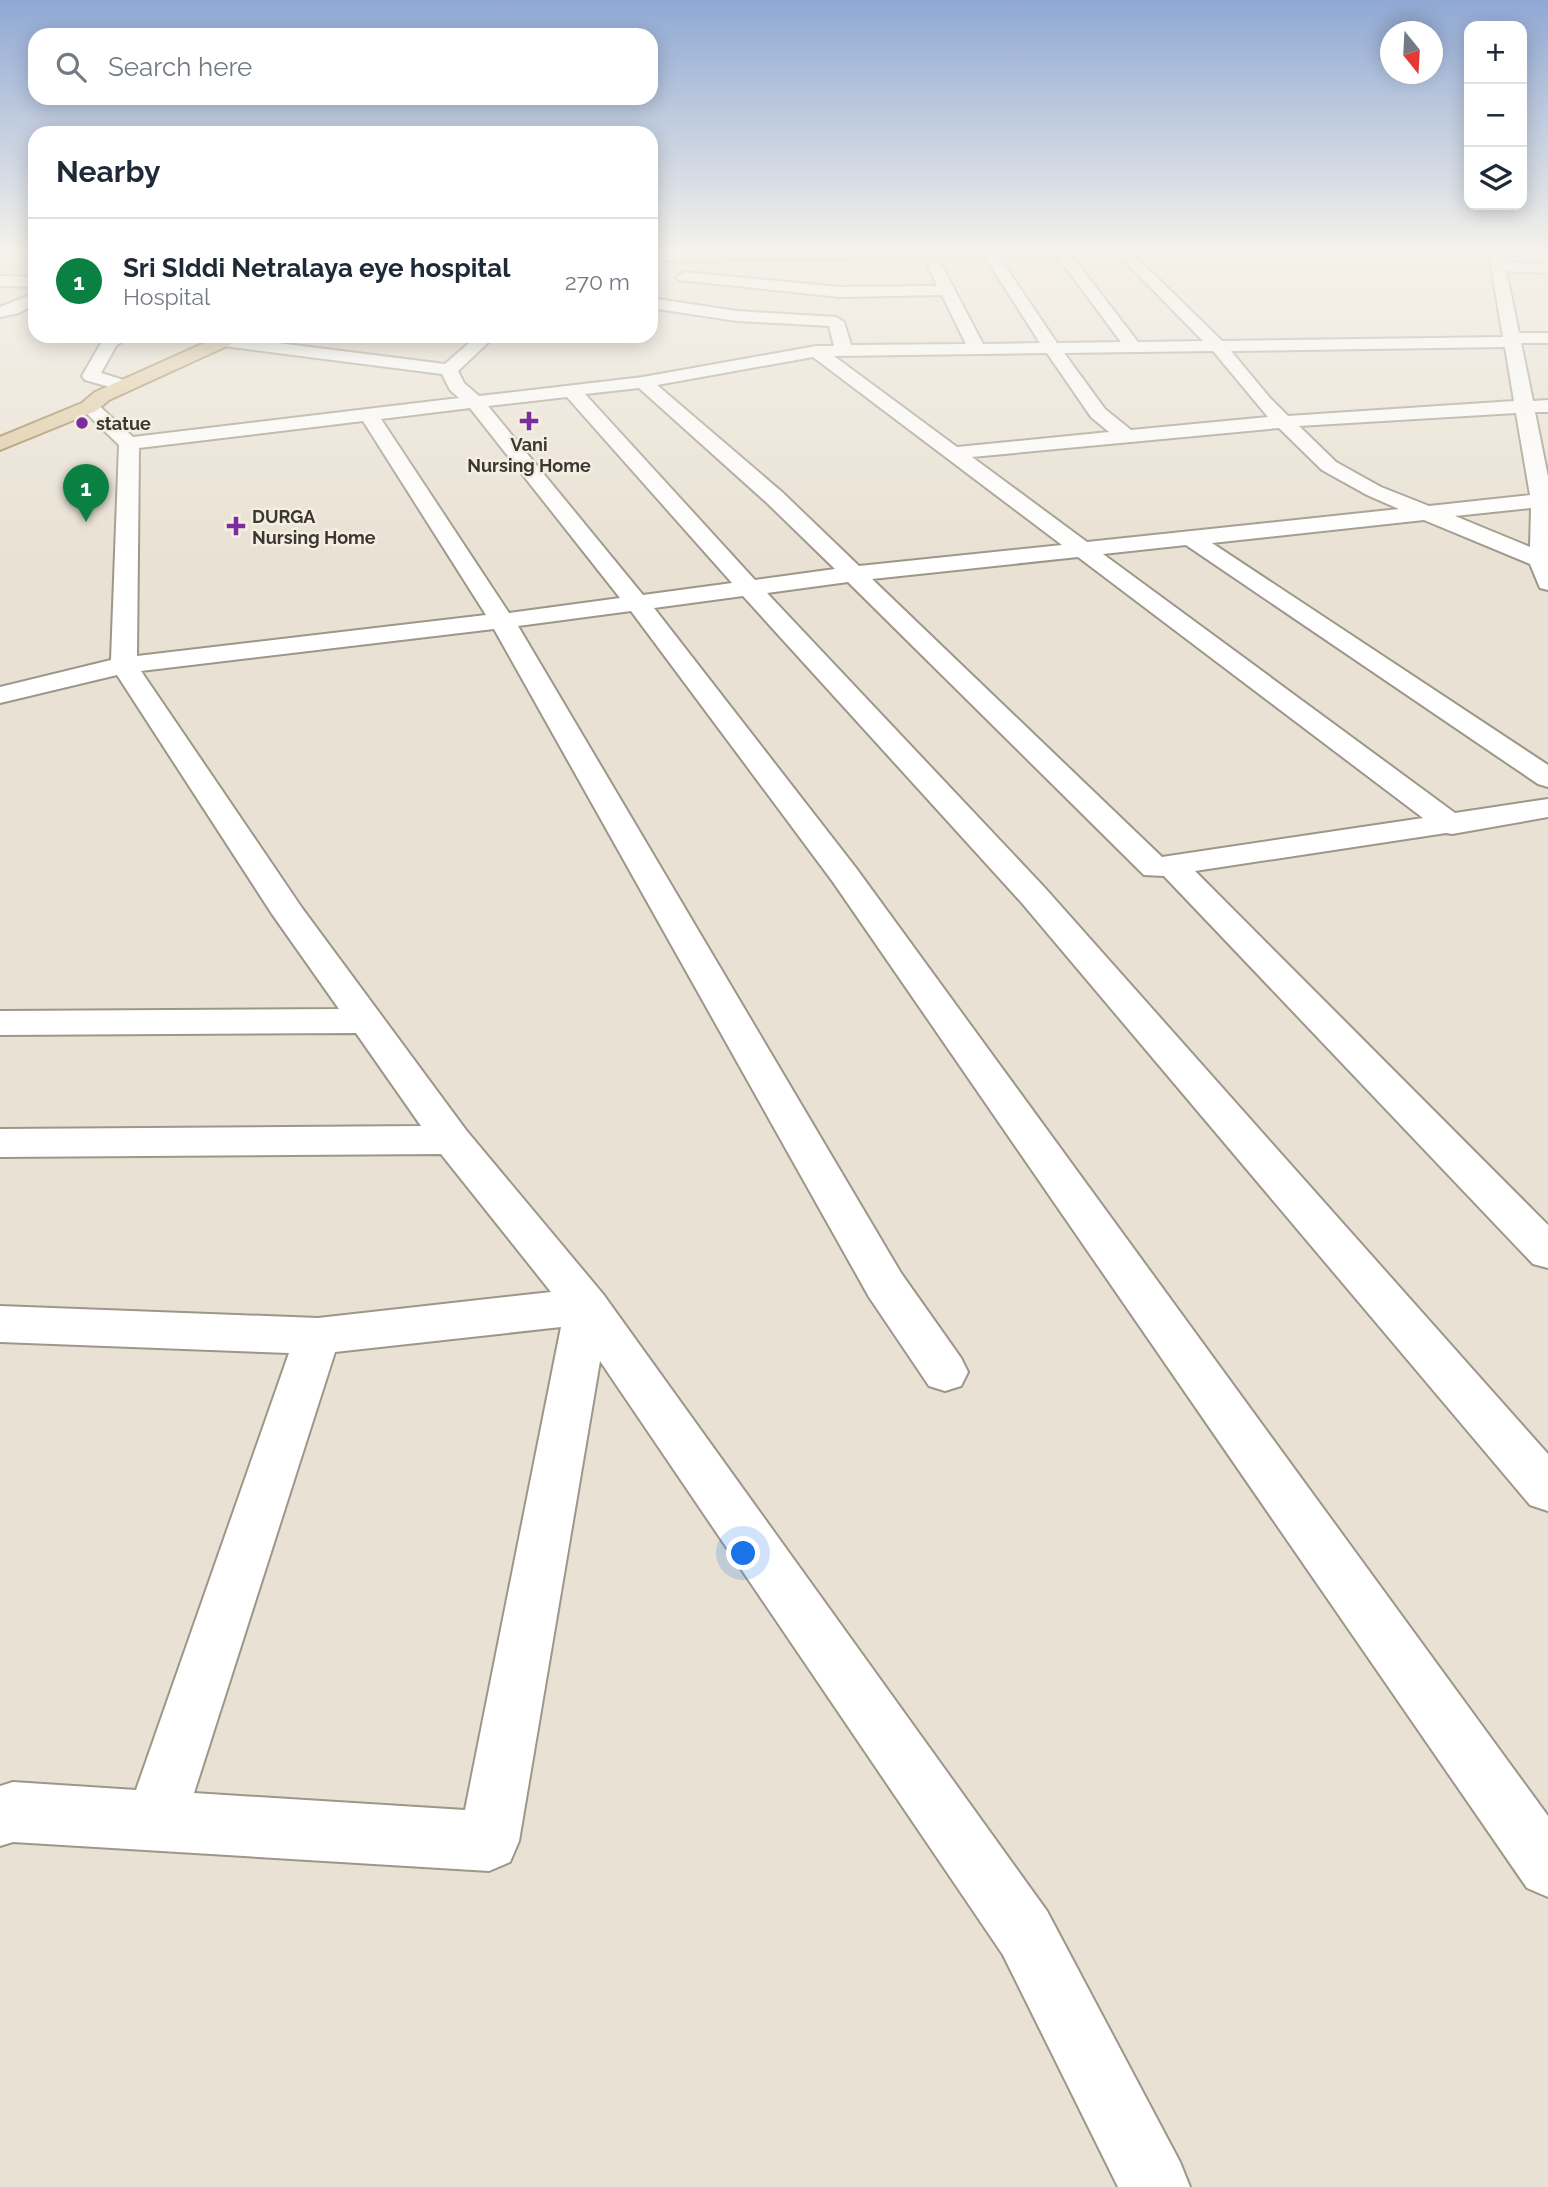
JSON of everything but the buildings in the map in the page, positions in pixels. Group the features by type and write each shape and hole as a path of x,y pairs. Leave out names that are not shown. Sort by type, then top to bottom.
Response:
{"main road":[{"path":"0,444 89,407 102,396 195,354"}],"street":[{"path":"102,354 91,376 124,386"},
{"path":"335,354 449,370 467,354"},
{"path":"89,407 129,443 643,382 799,354"},
{"path":"820,354 1452,825"},
{"path":"1056,354 1098,413 1128,438"},
{"path":"1225,354 1283,421 1329,466 1374,491 1546,569 1545,500 1515,354"},
{"path":"449,370 456,386 477,403 637,603 845,875 1548,1867"},
{"path":"643,382 774,497 1155,868 1452,825 1548,808"},
{"path":"571,390 749,588 1033,895 1548,1489"},
{"path":"953,453 1283,421 1548,406"},
{"path":"369,415 502,621 885,1285 945,1372"},
{"path":"129,443 124,665 289,914 452,1140 587,1306 1025,1933 1155,2187"},
{"path":"0,695 124,665 502,621 854,574 1545,500"},
{"path":"1190,538 1548,778"},
{"path":"1172,866 1548,1252"},
{"path":"0,1023 367,1021"},
{"path":"0,1143 452,1140"},
{"path":"0,1324 318,1336 587,1306"},
{"path":"0,1816 13,1812 489,1842 587,1306"},
{"path":"155,1821 318,1336"}],"place":[{"name":"Vani Nursing Home","path":"529,421"},
{"name":"statue","path":"82,423"},
{"name":"Sri SIddi Netralaya eye hospital","path":"86,522"},
{"name":"DURGA Nursing Home","path":"236,526"}]}
